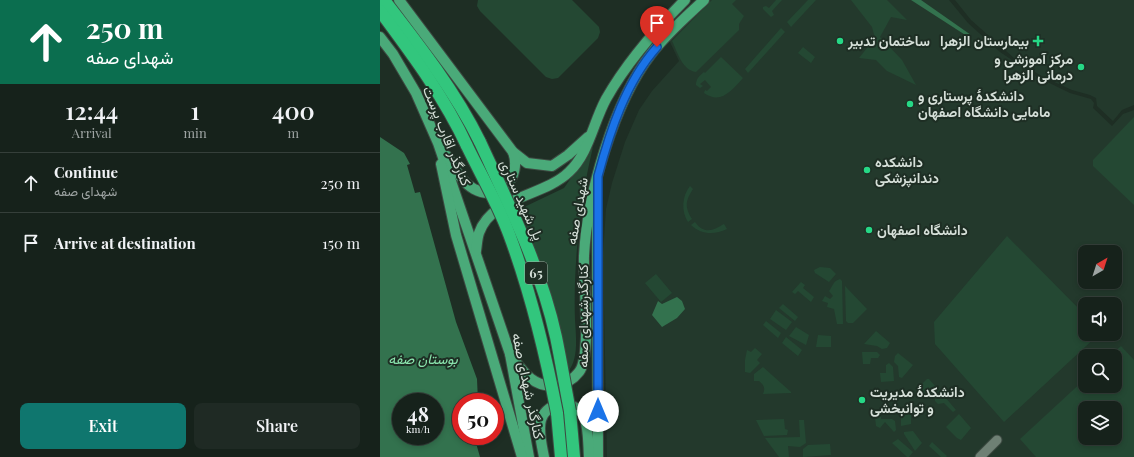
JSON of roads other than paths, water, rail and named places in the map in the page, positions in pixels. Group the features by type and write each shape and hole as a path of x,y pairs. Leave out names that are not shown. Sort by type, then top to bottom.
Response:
{"highway":[{"name":"پل شهید ستاری","path":"384,0 414,38 468,117 520,228 540,283 556,336 570,411 574,457"},
{"name":"پل شهید ستاری","path":"380,11 405,45 456,121 509,232 542,338 557,413 561,457"}],"main road":[{"path":"399,0 513,152 527,163 552,166 568,155 591,134"},
{"name":"شهدای صفه","path":"475,252 479,232 486,220 507,202 542,190 558,182 582,157 605,101 628,64 653,32 685,0"},
{"name":"شهدای صفه","path":"510,354 523,372 539,385 548,386 561,384 571,380 580,371 585,357 586,343 584,280 585,239 587,224 607,140 642,67 663,40 704,0"},
{"name":"کنارگذر اقارب پرست","path":"380,37 393,54 416,93 438,142 475,252"},
{"path":"438,142 463,181 482,192 496,191 512,179 516,165 513,152"},
{"path":"438,142 442,175 456,235 522,457"},
{"name":"کنارگذرشهدای صفه","path":"598,176 598,457"},
{"name":"کنارگذر شهدای صفه","path":"475,252 510,354 529,457"},
{"path":"544,457 540,428 543,417 550,408 560,404 566,404 577,408 584,417 589,457"}],"street":[{"path":"980,457 997,440"}],"place":[{"name":"ساختمان تدبیر","path":"840,41"},
{"name":"بیمارستان الزهرا","path":"1038,41"},
{"name":"مرکز آموزشی و درمانی الزهرا","path":"1081,67"},
{"name":"دانشکدهٔ پرستاری و مامایی دانشگاه اصفهان","path":"910,104"},
{"name":"دانشکده دندانپزشکی","path":"867,170"},
{"name":"دانشگاه اصفهان","path":"869,230"},
{"name":"دانشکدهٔ مدیریت و توانبخشی","path":"862,400"}],"park label":[{"name":"بوستان صفه","path":"423,359"}]}
